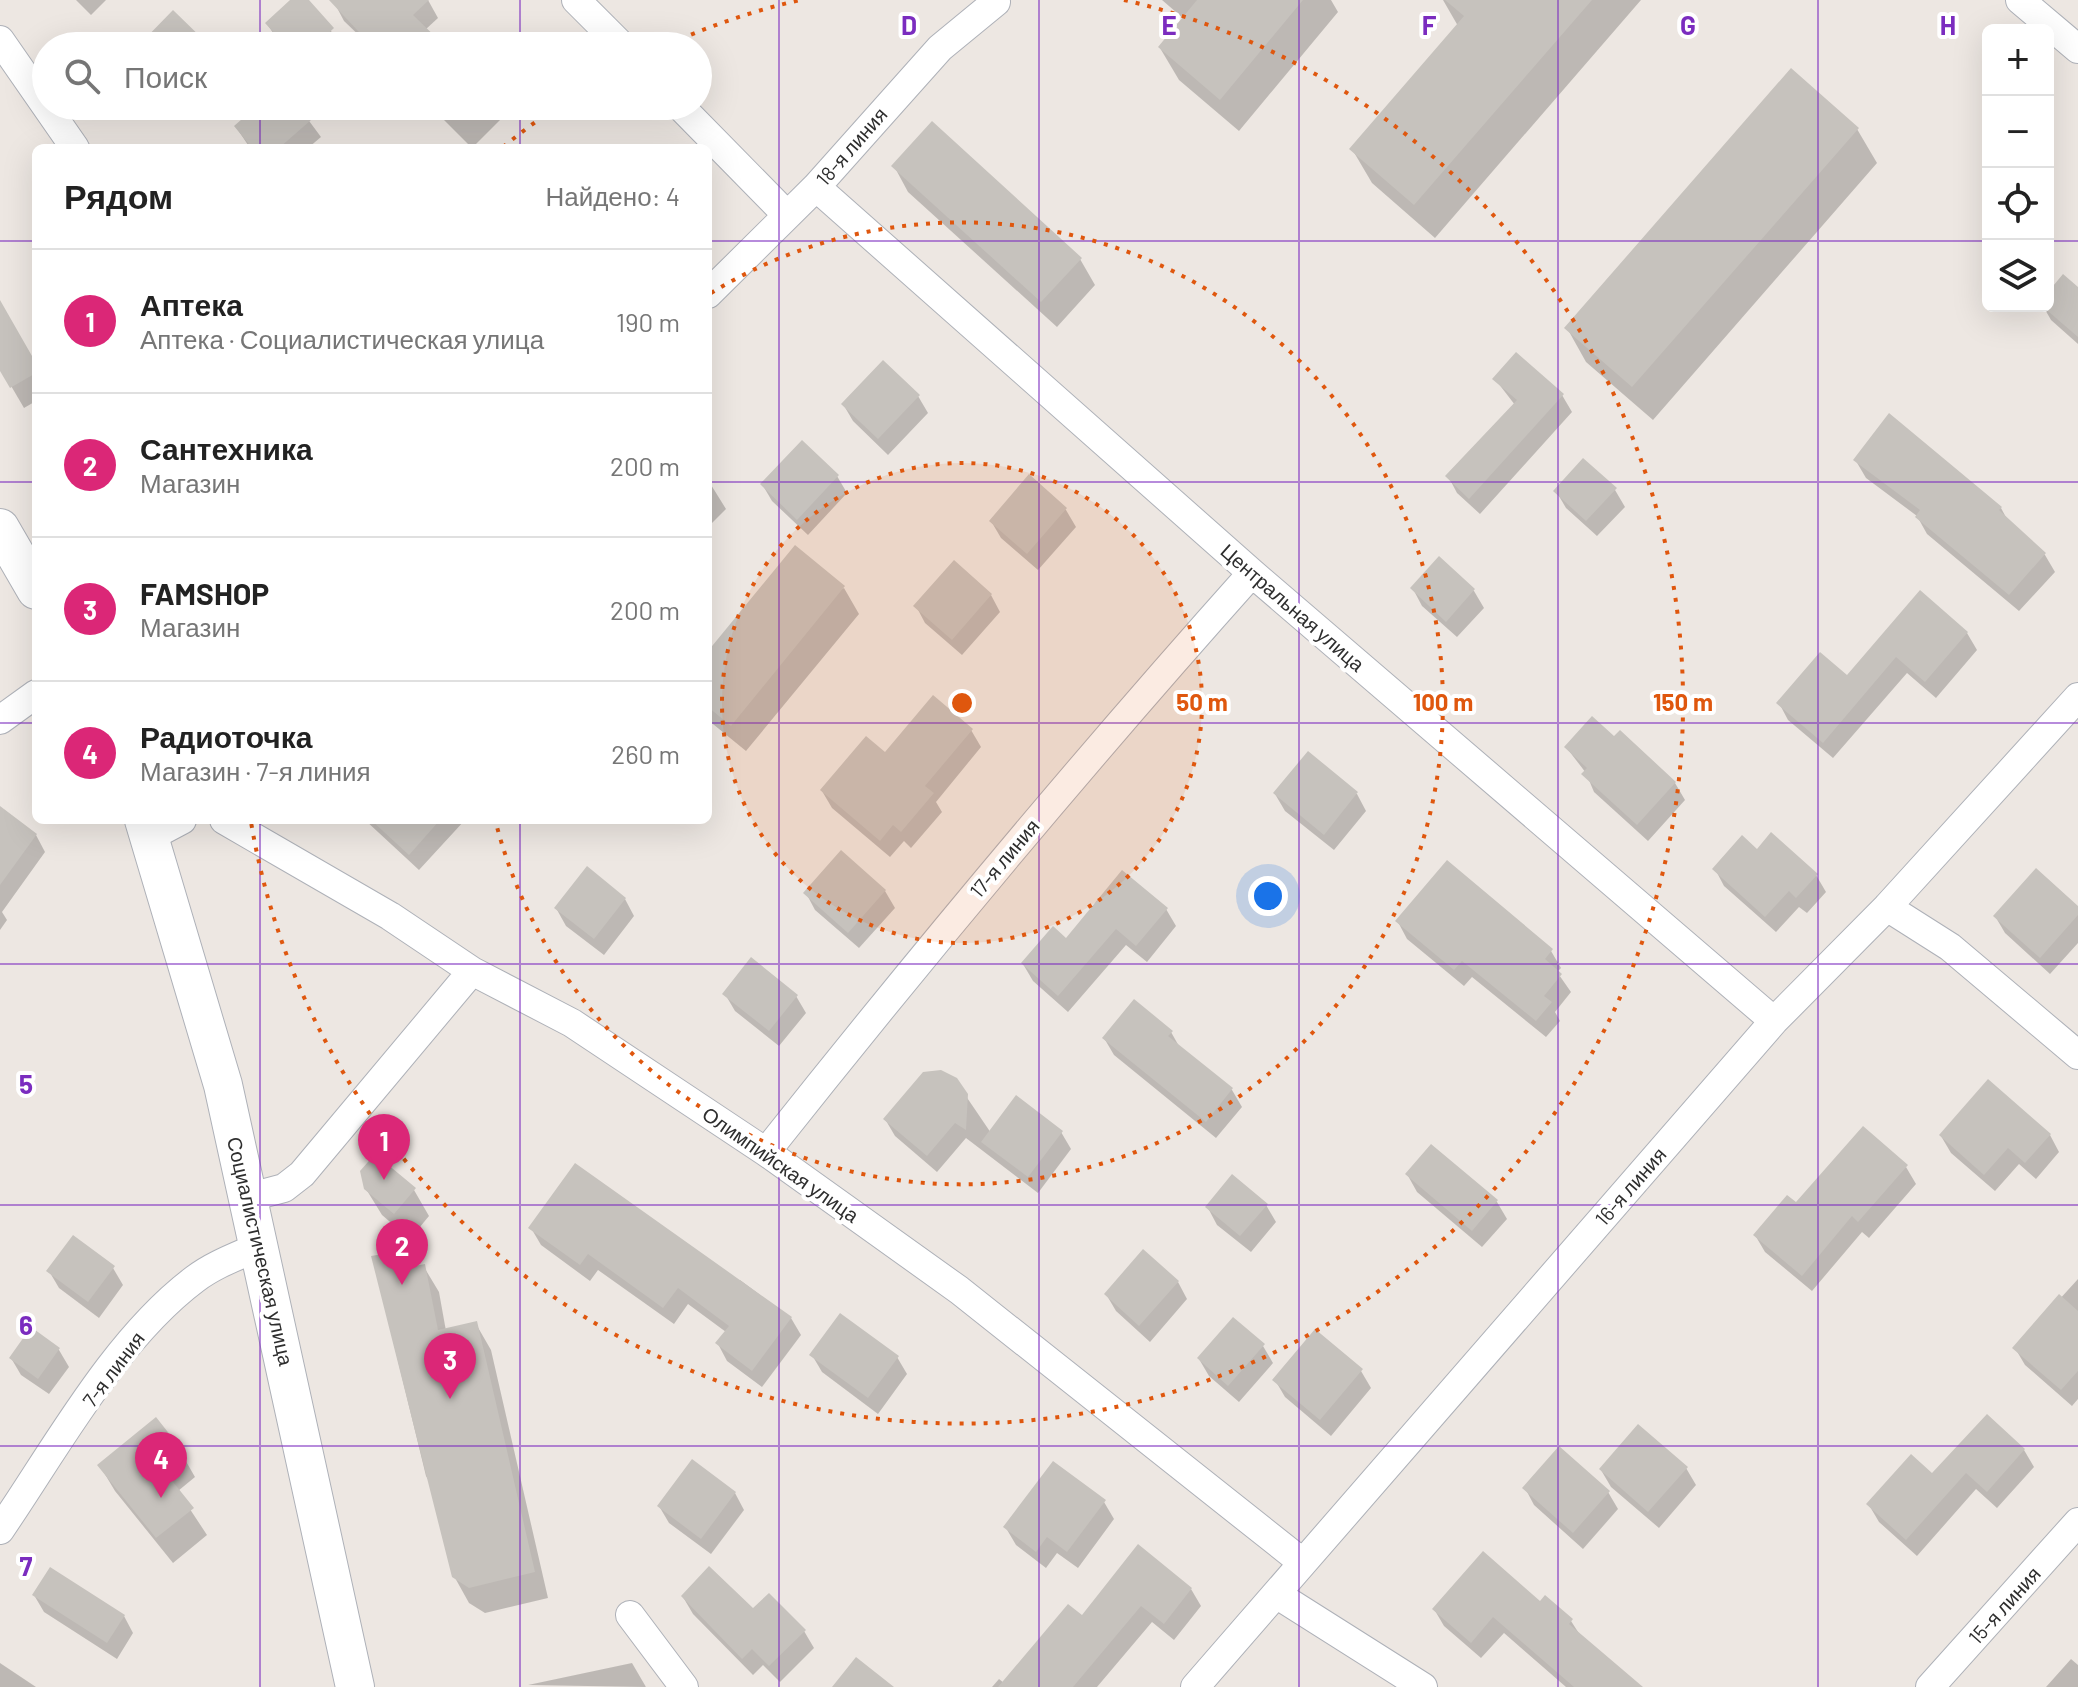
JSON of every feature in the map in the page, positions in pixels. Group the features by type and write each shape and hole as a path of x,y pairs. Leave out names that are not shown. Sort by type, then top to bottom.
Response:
{"street":[{"path":"576,0 608,32"},
{"path":"2020,0 2078,49"},
{"name":"18-я линия","path":"712,290 816,187 940,48 996,2"},
{"path":"0,40 32,86"},
{"path":"56,120 72,144"},
{"path":"694,120 787,215"},
{"name":"Центральная улица","path":"816,187 1252,573 1774,1021"},
{"path":"0,528 32,583"},
{"name":"17-я линия","path":"766,1152 937,936 1100,743 1252,573"},
{"path":"0,720 32,697"},
{"name":"16-я линия","path":"1195,1687 1774,1021 1887,907 2078,697"},
{"name":"Олимпийская улица","path":"231,824 390,916 472,971 572,1023 766,1152 959,1290 1302,1562"},
{"name":"Социалистическая улица","path":"159,826 250,1197 355,1687"},
{"path":"1887,907 1950,947 2078,1055"},
{"path":"250,1197 284,1188 302,1174 472,971"},
{"name":"7-я линия","path":"0,1530 140,1332 196,1278 220,1263 260,1246"},
{"name":"15-я линия","path":"1930,1687 2078,1522"},
{"path":"1276,1594 1423,1687"},
{"path":"630,1615 684,1687"}],"building":[{"path":"290,0 309,0 334,28 330,32 273,32 265,23"},
{"path":"329,0 429,0 413,15 431,32 359,32"},
{"path":"1197,0 1303,0 1220,100 1158,47"},
{"path":"1445,0 1592,0 1414,205 1349,149 1464,16"},
{"path":"173,10 196,32 152,32"},
{"path":"1791,68 1859,128 1632,387 1564,328"},
{"path":"241,120 311,120 284,144 249,144 234,126"},
{"path":"932,121 1082,258 1041,302 891,166"},
{"path":"2063,274 2078,287 2078,337 2049,312 2054,312 2054,285"},
{"path":"0,300 32,356 32,375 10,388 0,371"},
{"path":"1516,352 1564,394 1469,499 1445,476 1517,400 1492,379"},
{"path":"883,360 920,395 878,439 841,404"},
{"path":"1889,413 2002,507 1999,510 2046,553 2009,595 1915,517 1920,510 1853,460"},
{"path":"802,440 839,475 797,520 760,484"},
{"path":"1583,458 1617,488 1586,521 1553,491"},
{"path":"1029,474 1067,508 1027,554 989,521"},
{"path":"795,545 845,586 731,726 712,710 712,646"},
{"path":"1439,556 1475,589 1446,622 1410,588"},
{"path":"954,560 992,594 952,640 913,606"},
{"path":"1920,590 1968,632 1925,682 1896,657 1823,743 1776,703 1820,652 1847,675"},
{"path":"933,695 973,729 925,786 934,793 901,832 893,825 880,841 820,790 866,736 885,752"},
{"path":"1592,716 1614,736 1620,730 1676,782 1637,825 1581,774 1587,768 1564,747"},
{"path":"1308,751 1358,792 1324,835 1273,793"},
{"path":"0,806 37,834 0,885"},
{"path":"375,824 436,824 409,855"},
{"path":"1771,832 1818,874 1796,898 1789,891 1765,917 1712,869 1742,835 1757,849"},
{"path":"841,850 886,890 848,933 803,893"},
{"path":"1447,860 1553,949 1545,959 1562,974 1544,996 1552,1002 1536,1021 1462,961 1454,970 1395,921"},
{"path":"587,866 626,898 594,939 554,908"},
{"path":"2036,868 2078,906 2078,915 2040,958 1993,916"},
{"path":"1122,870 1168,908 1136,946 1116,929 1058,996 1021,963 1053,926 1066,938"},
{"path":"751,957 798,995 769,1031 722,994"},
{"path":"1134,999 1173,1031 1168,1036 1233,1088 1206,1122 1102,1038"},
{"path":"941,1070 957,1078 968,1094 966,1130 955,1123 927,1156 883,1119 923,1072"},
{"path":"1988,1079 2051,1134 2025,1163 2008,1148 1984,1175 1939,1135"},
{"path":"1016,1095 1063,1131 1028,1177 981,1142"},
{"path":"1863,1126 1908,1165 1858,1222 1852,1216 1802,1276 1753,1235 1787,1195 1796,1202"},
{"path":"1431,1144 1498,1200 1472,1231 1405,1174"},
{"path":"375,1154 416,1188 394,1214 364,1189 360,1171"},
{"path":"575,1163 792,1317 752,1371 715,1343 729,1326 678,1288 663,1308 588,1254 580,1265 528,1228"},
{"path":"1232,1174 1268,1204 1240,1236 1205,1207"},
{"path":"73,1235 115,1266 88,1302 46,1271"},
{"path":"1143,1249 1179,1281 1139,1326 1104,1294"},
{"path":"406,1250 409,1267 425,1264 438,1330 477,1321 535,1572 469,1588 452,1577 371,1256"},
{"path":"2059,1294 2078,1311 2078,1371 2061,1390 2012,1348"},
{"path":"840,1313 899,1356 868,1398 809,1355"},
{"path":"1233,1317 1265,1344 1228,1386 1197,1358"},
{"path":"31,1327 60,1348 38,1379 9,1358"},
{"path":"1315,1329 1363,1369 1320,1420 1272,1380"},
{"path":"1987,1414 2025,1449 1987,1492 1966,1473 1906,1540 1866,1504 1911,1454 1932,1473"},
{"path":"156,1417 182,1450 161,1467 194,1508 156,1538 97,1465"},
{"path":"1638,1424 1688,1467 1648,1512 1599,1469"},
{"path":"1559,1446 1610,1491 1573,1533 1522,1488"},
{"path":"692,1459 736,1492 701,1539 657,1506"},
{"path":"1053,1461 1106,1500 1067,1552 1047,1537 1036,1552 1003,1527"},
{"path":"1138,1544 1192,1588 1164,1624 1141,1606 1073,1687 998,1687 1068,1604 1082,1615"},
{"path":"1483,1551 1540,1601 1545,1595 1573,1619 1569,1624 1643,1687 1574,1687 1493,1617 1471,1643 1432,1609"},
{"path":"709,1566 753,1608 769,1593 806,1630 769,1666 752,1649 742,1659 681,1596"},
{"path":"50,1567 125,1615 107,1643 32,1595"},
{"path":"856,1657 894,1687 832,1687"}],"place":[{"name":"Аптека","path":"384,1180"},
{"name":"Сантехника","path":"402,1285"},
{"name":"FAMSHOP","path":"450,1399"},
{"name":"Радиоточка","path":"161,1498"}]}
